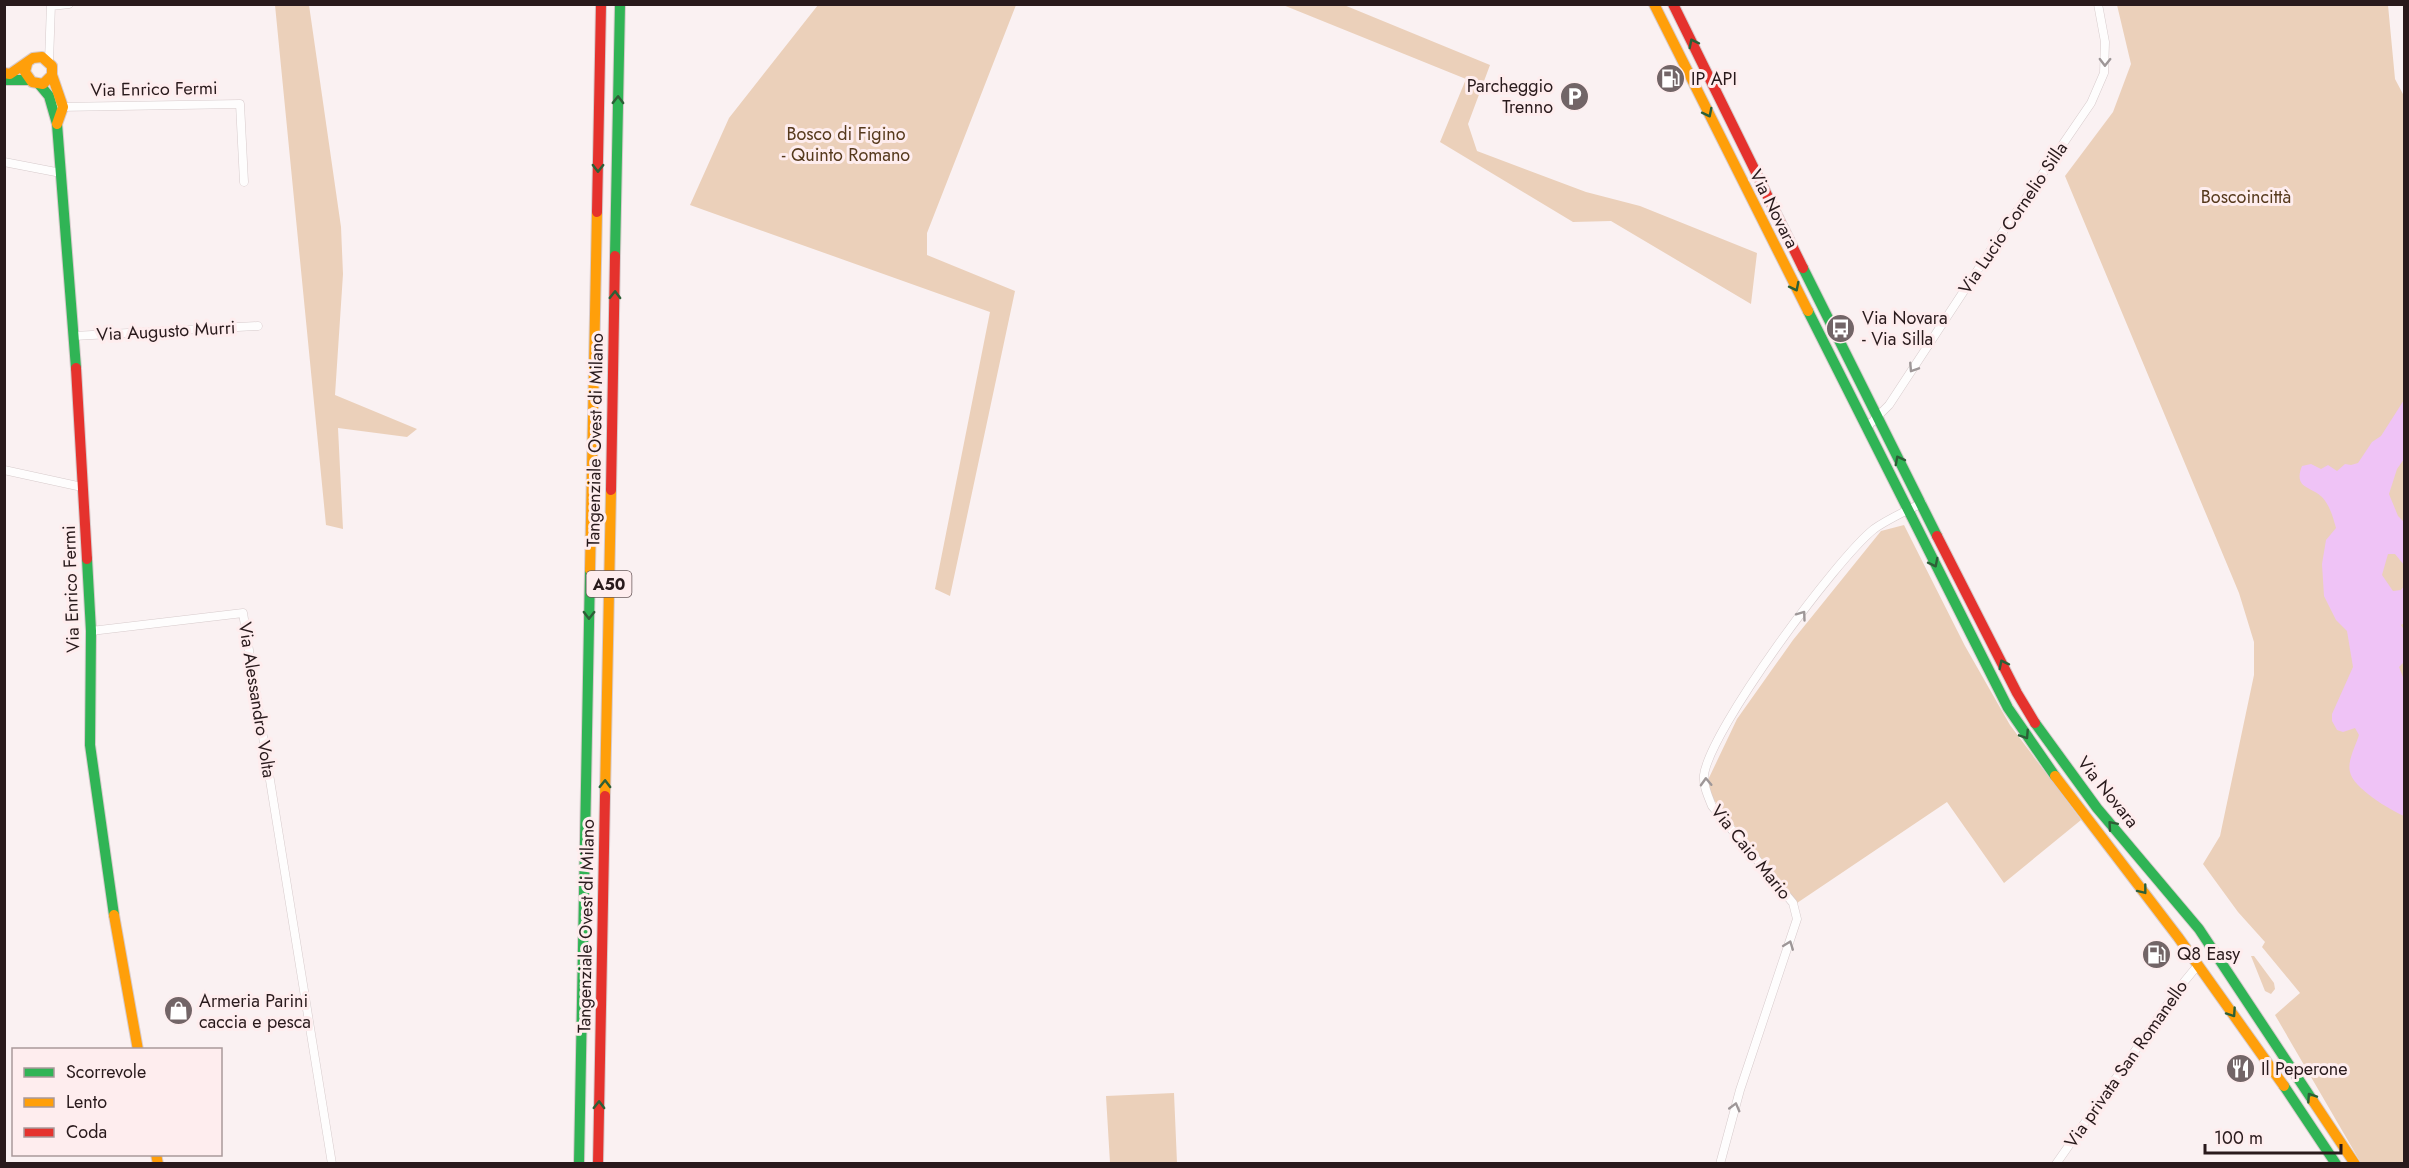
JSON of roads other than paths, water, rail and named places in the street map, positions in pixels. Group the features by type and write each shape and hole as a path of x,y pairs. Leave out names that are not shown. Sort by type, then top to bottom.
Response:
{"main road":[{"name":"Tangenziale Ovest di Milano","path":"579,1164 601,4"},
{"name":"Tangenziale Ovest di Milano","path":"598,1164 620,4"},
{"name":"Via Novara","path":"1654,4 1907,511 2020,727 2198,965 2336,1164"},
{"name":"Via Novara","path":"1673,4 1877,416 2034,722 2097,808 2154,872 2214,953 2355,1164"},
{"path":"4,73 10,74 37,57 50,62 52,75 46,82 4,80"},
{"path":"27,64 25,72 34,82"},
{"name":"Via Enrico Fermi","path":"52,75 58,107 57,124 74,336 91,631 90,745 122,968 138,1048"},
{"name":"Via Enrico Fermi","path":"34,82 58,107"},
{"path":"2198,965 2214,953"}],"street":[{"path":"50,62 51,5 69,4"},
{"name":"Via Lucio Cornelio Silla","path":"1877,416 1889,405 2091,103 2104,73 2105,42 2098,4"},
{"path":"37,57 51,44"},
{"name":"Via Enrico Fermi","path":"58,107 240,104 244,182"},
{"path":"4,162 61,173"},
{"name":"Via Augusto Murri","path":"74,336 258,326"},
{"path":"1866,428 1877,416"},
{"path":"4,470 82,487"},
{"name":"Via Caio Mario","path":"1720,1164 1740,1090 1797,919 1793,903 1712,806 1705,788 1704,775 1711,754 1727,722 1840,563 1874,529 1922,503"},
{"name":"Via Alessandro Volta","path":"91,631 243,613 332,1164"},
{"name":"Via privata San Romanello","path":"2056,1164 2179,988 2198,965"}],"place":[{"name":"IP API","path":"1670,79"},
{"name":"Parcheggio Trenno","path":"1574,96"},
{"name":"Via Novara - Via Silla","path":"1841,328"},
{"name":"Q8 Easy","path":"2156,954"},
{"name":"Armeria Parini caccia e pesca","path":"178,1011"},
{"name":"Il Peperone","path":"2240,1069"}],"park label":[{"name":"Bosco di Figino - Quinto Romano","path":"846,144"},
{"name":"Boscoincittà","path":"2246,197"}]}
